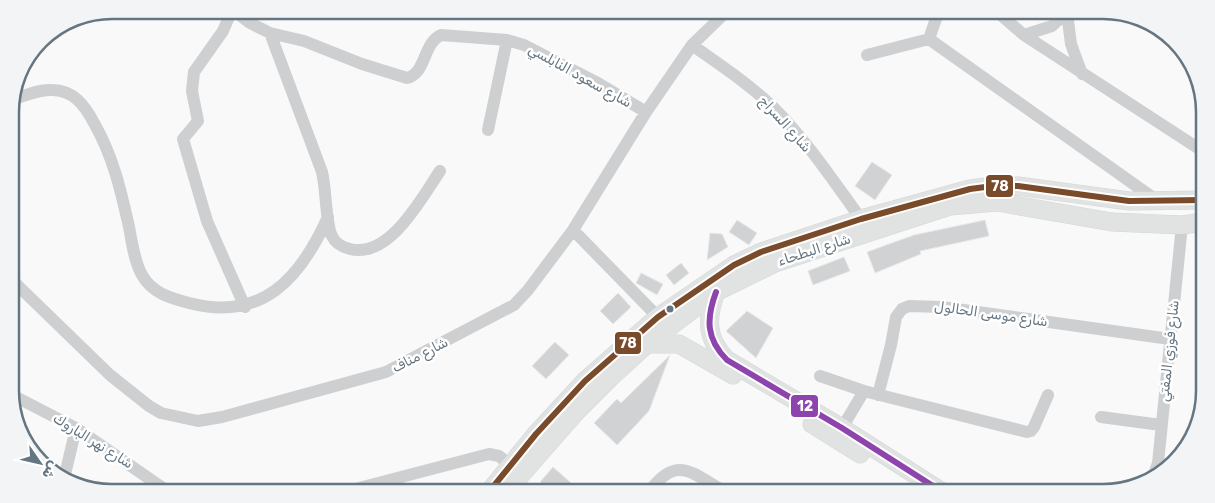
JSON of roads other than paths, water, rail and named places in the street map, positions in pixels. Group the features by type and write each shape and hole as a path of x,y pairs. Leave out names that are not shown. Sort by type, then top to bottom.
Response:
{"street":[{"path":"229,19 223,31 194,72 192,91 198,121 183,139 207,221 245,307"},
{"name":"شارع سعود النابلسي","path":"245,19 270,33 304,41 362,64 407,78 416,73 432,40 441,35 507,40 541,52 646,112"},
{"name":"شارع مناف","path":"19,287 129,391 161,413 198,421 222,418 386,372 514,305 528,290 573,230 646,112 692,45 719,19"},
{"path":"929,39 936,19"},
{"path":"1005,19 1024,35 1082,74 1196,147"},
{"path":"1024,35 1052,26 1059,19"},
{"path":"1069,19 1071,44 1082,74"},
{"path":"270,33 322,172 327,194 330,234 342,246 360,249 377,244 399,229 440,171"},
{"path":"867,55 929,39 1159,202"},
{"path":"488,130 507,40"},
{"name":"شارع السراج","path":"692,45 736,76 773,108 828,174 861,219"},
{"path":"20,98 52,90 67,93 83,104 100,132 113,164 138,268 150,286 166,296 193,304 221,308 245,307 270,295 296,269 312,247 328,217"},
{"name":"شارع البطحاء","path":"495,484 584,381 658,317 726,270 761,252 861,219 970,189 993,186 1018,186 1129,201 1159,202 1196,198"},
{"name":"شارع البطحاء","path":"514,484 576,412 647,344 716,292 775,263 950,206 975,202 996,202 1112,222 1182,225 1196,223"},
{"name":"شارع فوزي المفتي","path":"1156,468 1182,225"},
{"path":"573,230 658,317"},
{"path":"716,292 710,308 709,328 715,346 727,360 842,428 930,484"},
{"name":"شارع موسى الحالول","path":"878,395 896,317 902,309 909,306 942,307 1170,339"},
{"path":"688,348 696,335 709,328"},
{"path":"647,344 672,342 688,348 909,484"},
{"path":"820,376 878,395 1027,432 1032,431 1034,428 1048,395"},
{"path":"842,428 864,391"},
{"name":"شارع نهر الباروك","path":"20,400 76,428 159,484"},
{"path":"1101,417 1161,425"},
{"path":"66,472 76,428"},
{"path":"374,484 489,454 499,456 510,465"},
{"path":"655,484 662,475 675,469 694,474 711,484"}]}
